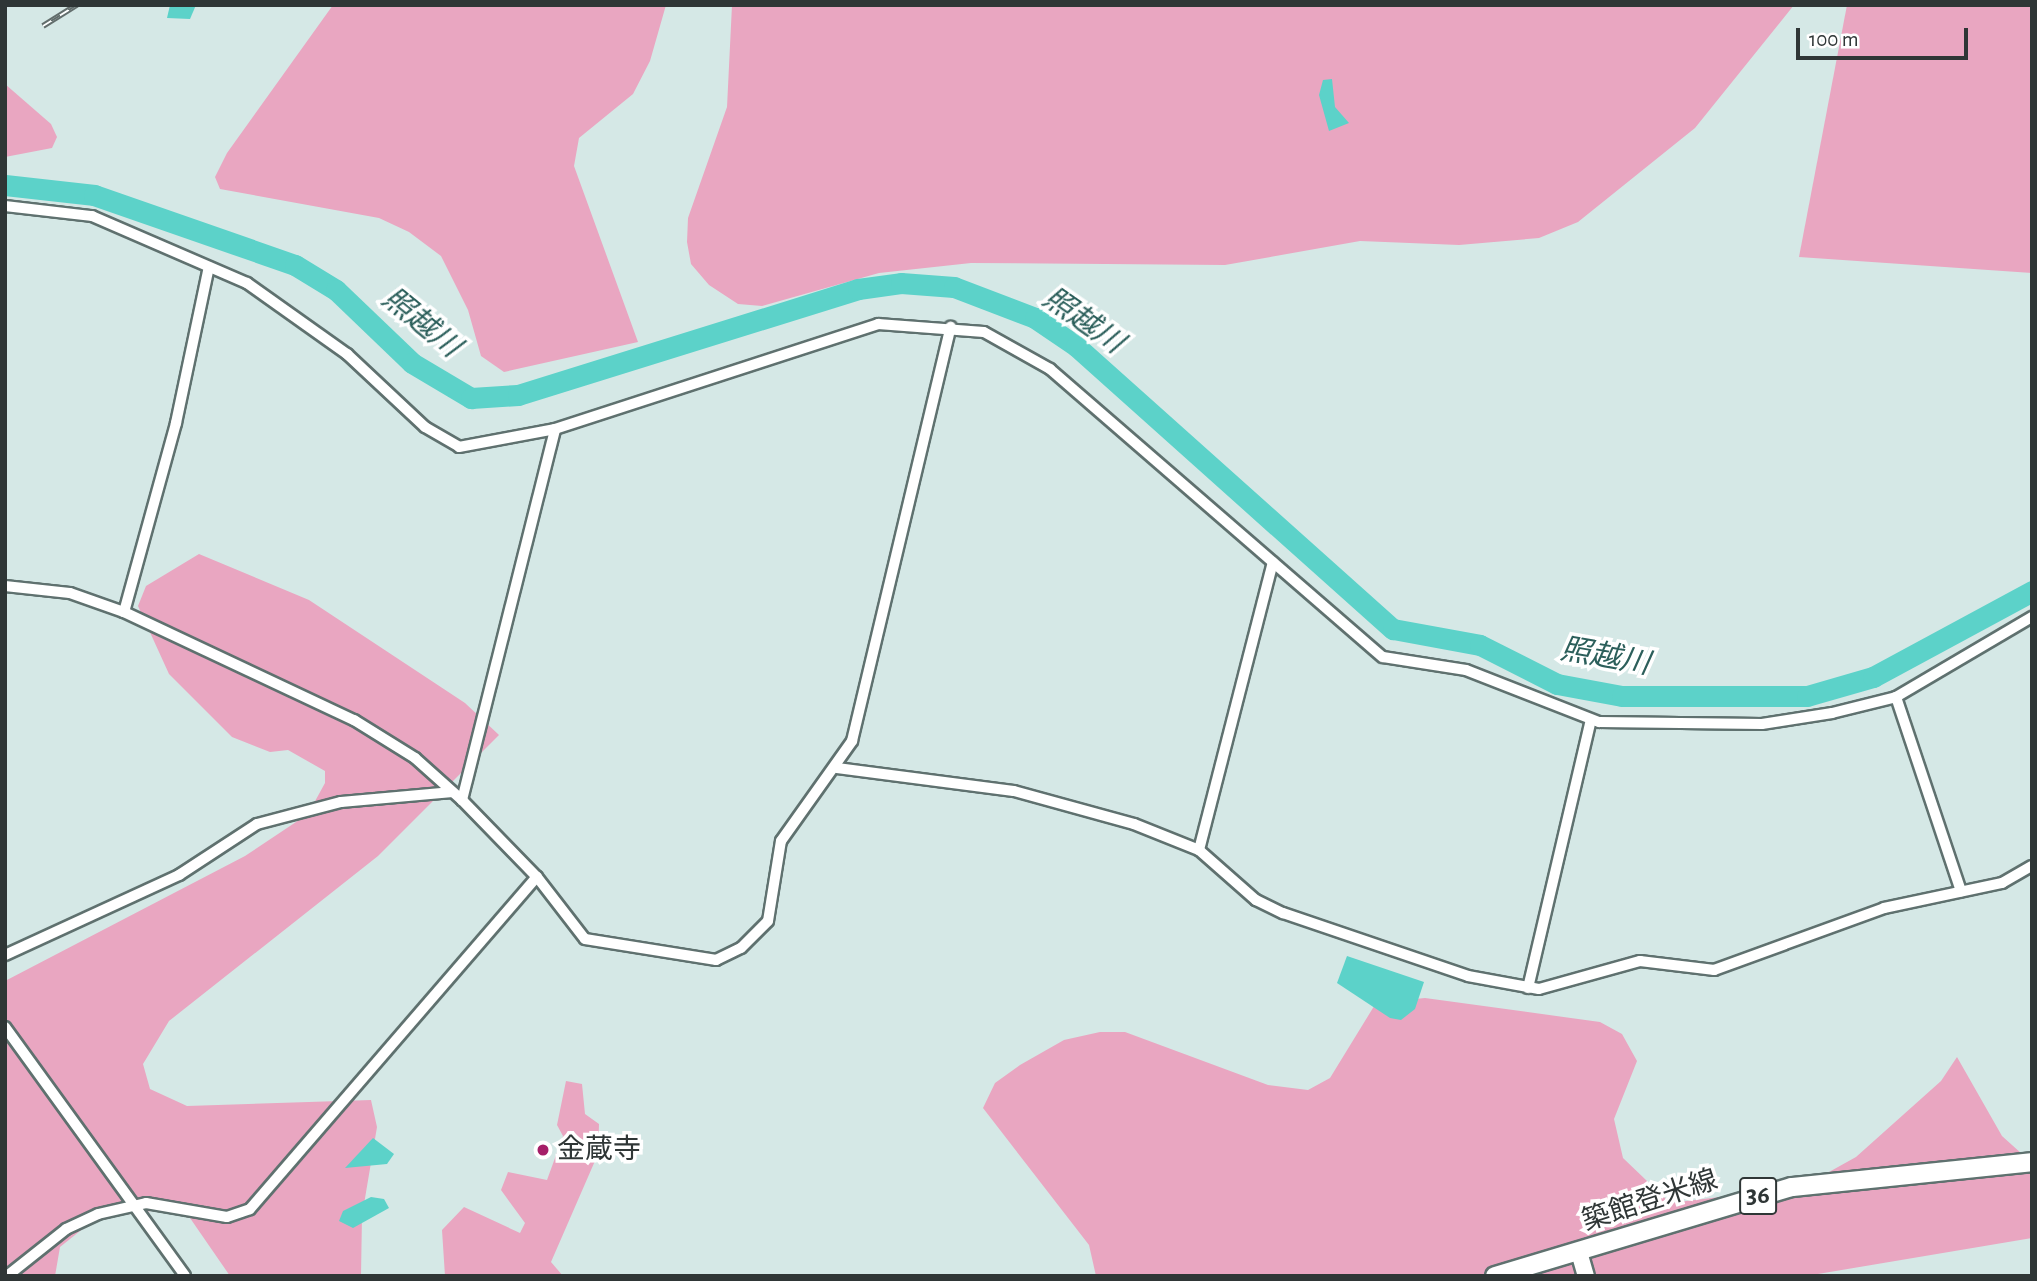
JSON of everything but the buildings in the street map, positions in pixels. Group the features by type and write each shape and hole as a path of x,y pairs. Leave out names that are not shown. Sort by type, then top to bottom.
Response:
{"main road":[{"name":"築館登米線","path":"1495,1276 1792,1187 2032,1162"}],"street":[{"path":"5,206 92,216 247,282 318,332 444,441 480,447 555,429 845,332 913,322 951,327 1010,343 1050,369 1382,657 1466,670 1591,720 1762,724 1896,696 2032,617"},
{"path":"124,612 176,424 209,267"},
{"path":"5,586 70,593 124,612 382,734 462,800 537,877 576,933 592,943 726,957 768,922 782,841 837,768 858,718 951,327"},
{"path":"462,800 555,429"},
{"path":"1199,850 1273,562"},
{"path":"1896,696 1961,891"},
{"path":"1528,988 1591,720"},
{"path":"837,768 1014,791 1199,850 1256,900 1283,914 1468,976 1528,988 1640,961 1714,970 1884,908 2002,883 2032,866"},
{"path":"5,955 179,875 257,824 341,802 453,792"},
{"path":"6,1276 83,1219 138,1205 227,1217 250,1209 537,877"},
{"path":"5,1027 138,1205 185,1276"},
{"path":"1579,1252 1586,1276"}],"shaded area":[{"path":"333,5 666,5 650,61 633,94 579,138 574,166 638,342 504,372 481,356 468,310 441,256 409,232 379,218 220,189 215,177 227,153"},
{"path":"732,5 1794,5 1695,128 1578,222 1539,238 1459,245 1360,241 1225,265 971,263 879,273 762,306 738,304 709,285 691,264 687,242 688,218 727,107"},
{"path":"1847,5 2032,5 2032,273 1799,257"},
{"path":"5,84 51,124 57,137 52,148 5,157"},
{"path":"199,554 309,600 465,703 499,735 378,856 169,1021 143,1064 150,1089 187,1106 371,1100 377,1127 362,1216 361,1276 230,1276 190,1218 159,1210 95,1219 60,1247 55,1276 5,1276 5,981 245,856 308,814 325,783 325,771 288,750 270,752 232,737 169,674 138,606 146,586"},
{"path":"1425,998 1600,1022 1622,1034 1637,1061 1614,1119 1623,1158 1670,1203 1802,1187 1856,1157 1941,1081 1957,1057 2002,1136 2032,1163 2032,1238 1806,1276 1096,1276 1089,1245 983,1108 995,1083 1020,1065 1064,1040 1100,1032 1125,1032 1268,1085 1308,1090 1330,1078 1376,1003"},
{"path":"566,1081 582,1084 585,1114 599,1124 598,1154 551,1262 563,1276 445,1276 442,1230 464,1207 520,1233 525,1223 501,1190 508,1172 547,1180 563,1136 557,1125"}],"water":[{"path":"170,5 196,5 190,19 167,18"},
{"path":"1332,79 1335,107 1349,123 1329,131 1319,95 1323,80"},
{"path":"1347,956 1424,982 1415,1009 1401,1020 1390,1018 1337,983"},
{"path":"373,1138 394,1154 387,1164 345,1168"},
{"path":"371,1197 384,1199 389,1208 353,1228 339,1221 343,1211"}],"waterway":[{"name":"照越川","path":"5,185 94,195 295,265 336,290 412,363 471,398 518,395 858,289 901,283 954,287 1035,318 1076,346 1393,629 1480,645 1557,684 1622,696 1807,696 1873,677 2032,591"}],"railway":[{"path":"43,26 77,5"}],"place":[{"name":"金蔵寺","path":"543,1150"}]}
